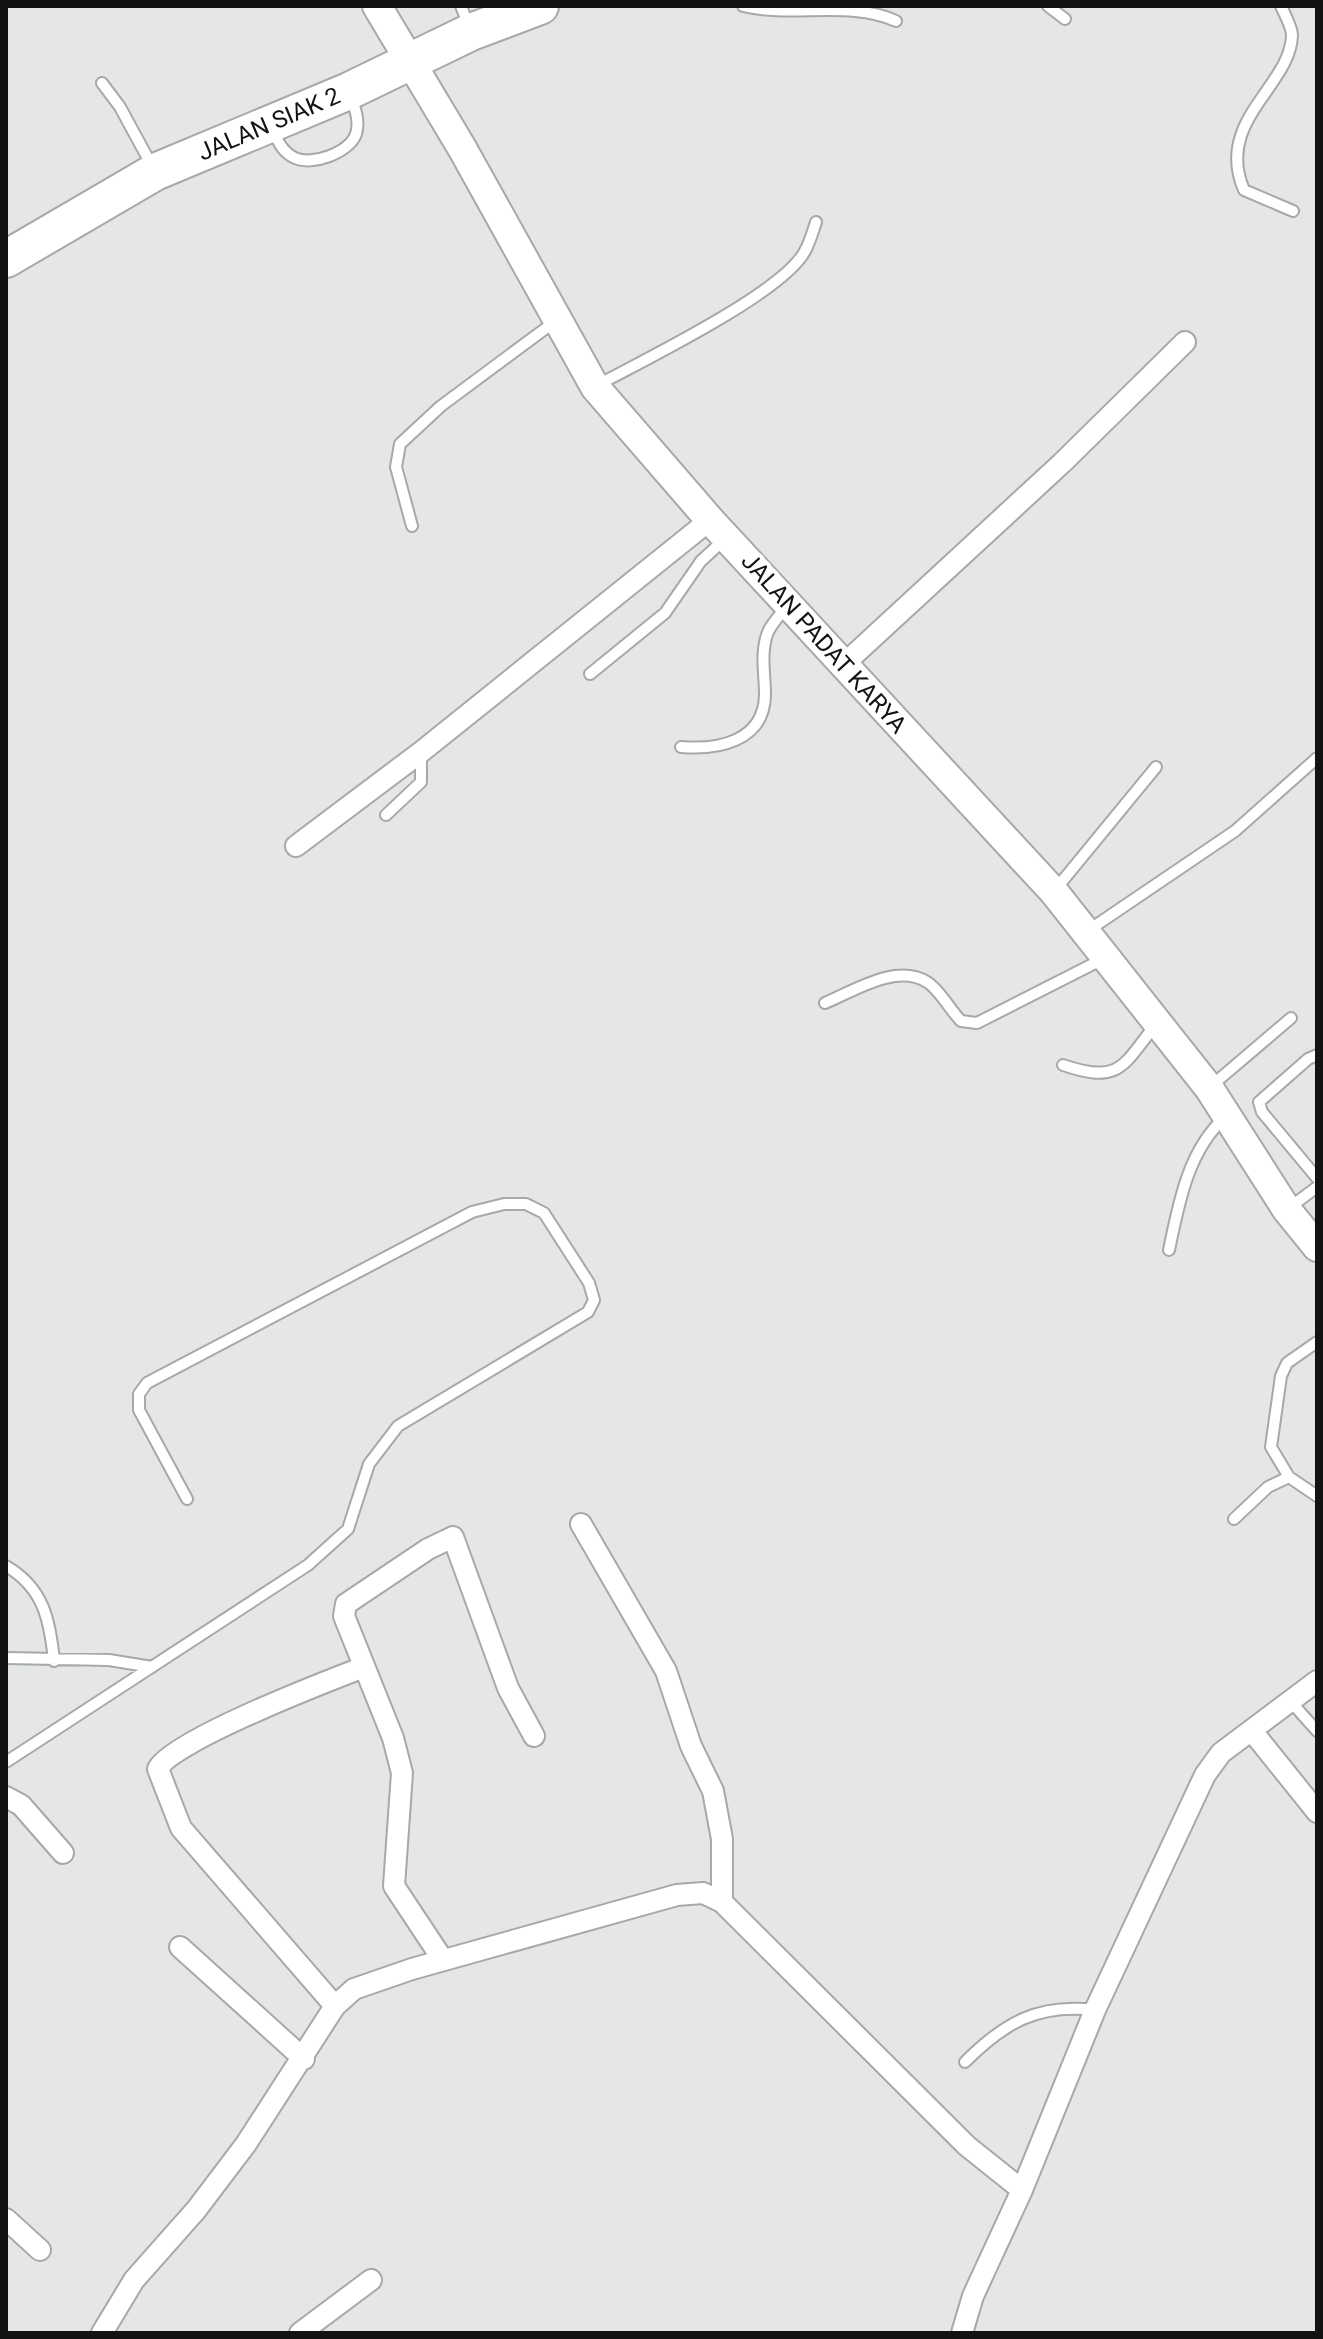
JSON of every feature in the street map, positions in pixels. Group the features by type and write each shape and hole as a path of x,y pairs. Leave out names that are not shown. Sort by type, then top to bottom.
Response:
{"highway":[{"name":"JALAN SIAK 2","path":"6,259 155,172 349,91 410,62 466,19 540,6"}],"street":[{"name":"JALAN PADAT KARYA","path":"377,6 595,387 843,665 1054,892 1209,1088 1287,1210 1317,1247"},
{"path":"843,665 1062,463 1185,342"},
{"path":"296,846 719,528"},
{"path":"581,1524 666,1671 691,1746 713,1791 722,1839 722,1902"},
{"path":"443,1960 394,1886 402,1773 393,1738 344,1616 346,1604 437,1543 453,1537 508,1688 534,1736"},
{"path":"335,2006 181,1828 158,1769 161,1763 177,1752 254,1710 364,1667"},
{"path":"962,2333 973,2296 1022,2190 1095,2010 1205,1775 1221,1753 1292,1703 1317,1681"},
{"path":"1252,1731 1317,1812"},
{"path":"6,1797 21,1805 63,1853"},
{"path":"102,2333 134,2280 196,2210 304,2059 335,2006 354,1989 443,1960 677,1895 703,1893 722,1902 967,2146 1022,2190"},
{"path":"180,1947 304,2059"},
{"path":"6,2219 40,2250"},
{"path":"300,2333 371,2280"}],"lane":[{"path":"743,6 764,11 875,11 896,21"},
{"path":"1048,6 1065,19"},
{"path":"1281,6 1292,35 1283,62 1250,115 1235,170 1244,190 1293,211"},
{"path":"102,83 120,107 155,172"},
{"path":"269,124 282,150 297,159 312,161 336,153 352,141 357,131 349,91"},
{"path":"595,387 714,322 765,289 804,254 816,222"},
{"path":"412,526 396,467 400,444 441,406 558,319"},
{"path":"590,674 665,613 701,561 719,528"},
{"path":"681,747 711,749 732,744 752,728 761,715 765,697 763,663 768,632 788,604"},
{"path":"386,815 421,782 421,752"},
{"path":"1084,933 1235,831 1317,758"},
{"path":"1054,892 1156,767"},
{"path":"825,1003 875,981 905,975 928,983 961,1021 977,1023 1106,957"},
{"path":"1209,1088 1291,1018"},
{"path":"1063,1065 1089,1074 1111,1074 1158,1021"},
{"path":"1317,1055 1308,1059 1259,1102 1262,1112 1317,1178"},
{"path":"1169,1250 1192,1165 1205,1136 1227,1116"},
{"path":"1287,1210 1317,1187"},
{"path":"6,1762 308,1565 348,1529 369,1464 398,1426 588,1312 594,1300 589,1283 544,1213 526,1204 504,1204 472,1212 147,1383 139,1394 139,1410 187,1499"},
{"path":"1317,1342 1287,1363 1274,1409 1271,1447 1289,1477 1317,1496"},
{"path":"1234,1519 1268,1487 1289,1477"},
{"path":"6,1566 37,1593 50,1618 54,1661"},
{"path":"6,1658 109,1660 152,1667"},
{"path":"1292,1703 1317,1731"},
{"path":"965,2062 1018,2018 1068,2006 1095,2010"}]}
